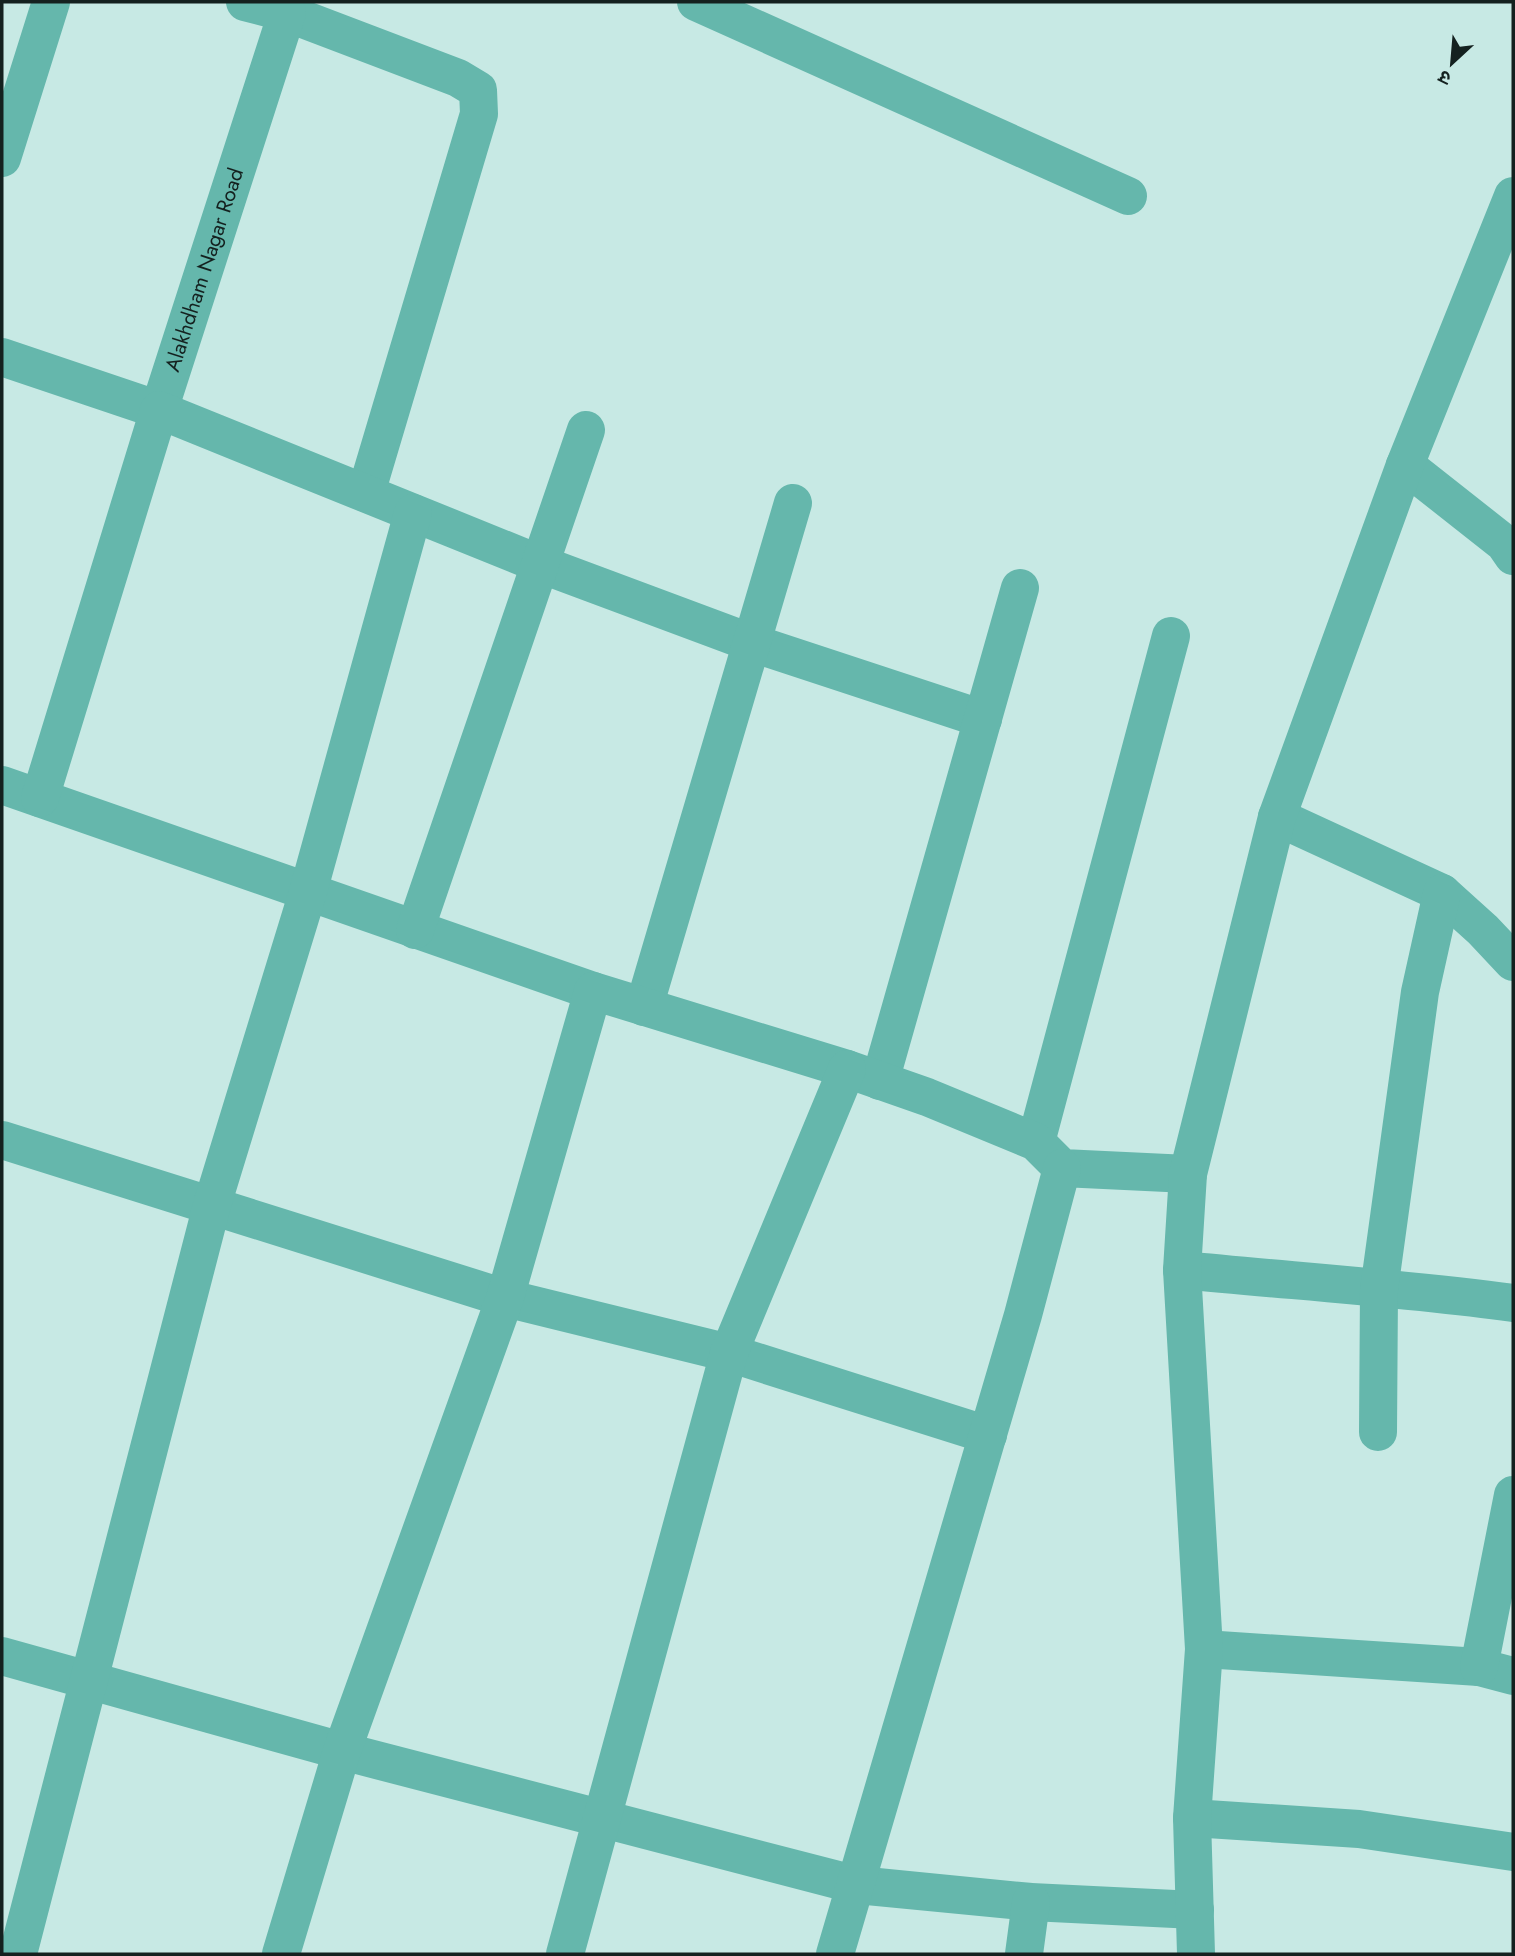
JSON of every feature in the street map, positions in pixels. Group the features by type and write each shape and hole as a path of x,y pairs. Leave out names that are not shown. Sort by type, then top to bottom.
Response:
{"street":[{"path":"2,158 51,2"},
{"path":"244,2 287,13 458,78 478,90 479,114 366,493"},
{"path":"696,2 1128,197"},
{"name":"Alakhdham Nagar Road","path":"40,798 159,410 287,13"},
{"path":"1196,1954 1192,1818 1204,1649 1182,1270 1188,1174 1277,817 1405,465 1511,207"},
{"path":"2,358 159,410 540,564 752,643 983,719"},
{"path":"415,930 586,430"},
{"path":"1405,465 1510,545"},
{"path":"644,1007 793,503"},
{"path":"18,1954 212,1205 308,892 413,513"},
{"path":"565,1954 729,1353 864,1075 983,719 1020,588"},
{"path":"835,1954 1023,1315 1049,1155 1171,636"},
{"path":"2,785 593,991 864,1075 1049,1155 1188,1174"},
{"path":"1277,817 1442,893 1513,962"},
{"path":"1378,1432 1379,1290 1420,992 1442,893"},
{"path":"281,1954 342,1751 505,1298 593,991"},
{"path":"2,1140 505,1298 729,1353 988,1435"},
{"path":"1182,1270 1379,1290 1427,1292 1513,1303"},
{"path":"1204,1649 1496,1671 1513,1495"},
{"path":"2,1656 342,1751 857,1885 1031,1902 1195,1910"},
{"path":"1192,1818 1359,1829 1513,1852"},
{"path":"1024,1954 1031,1902"}]}
